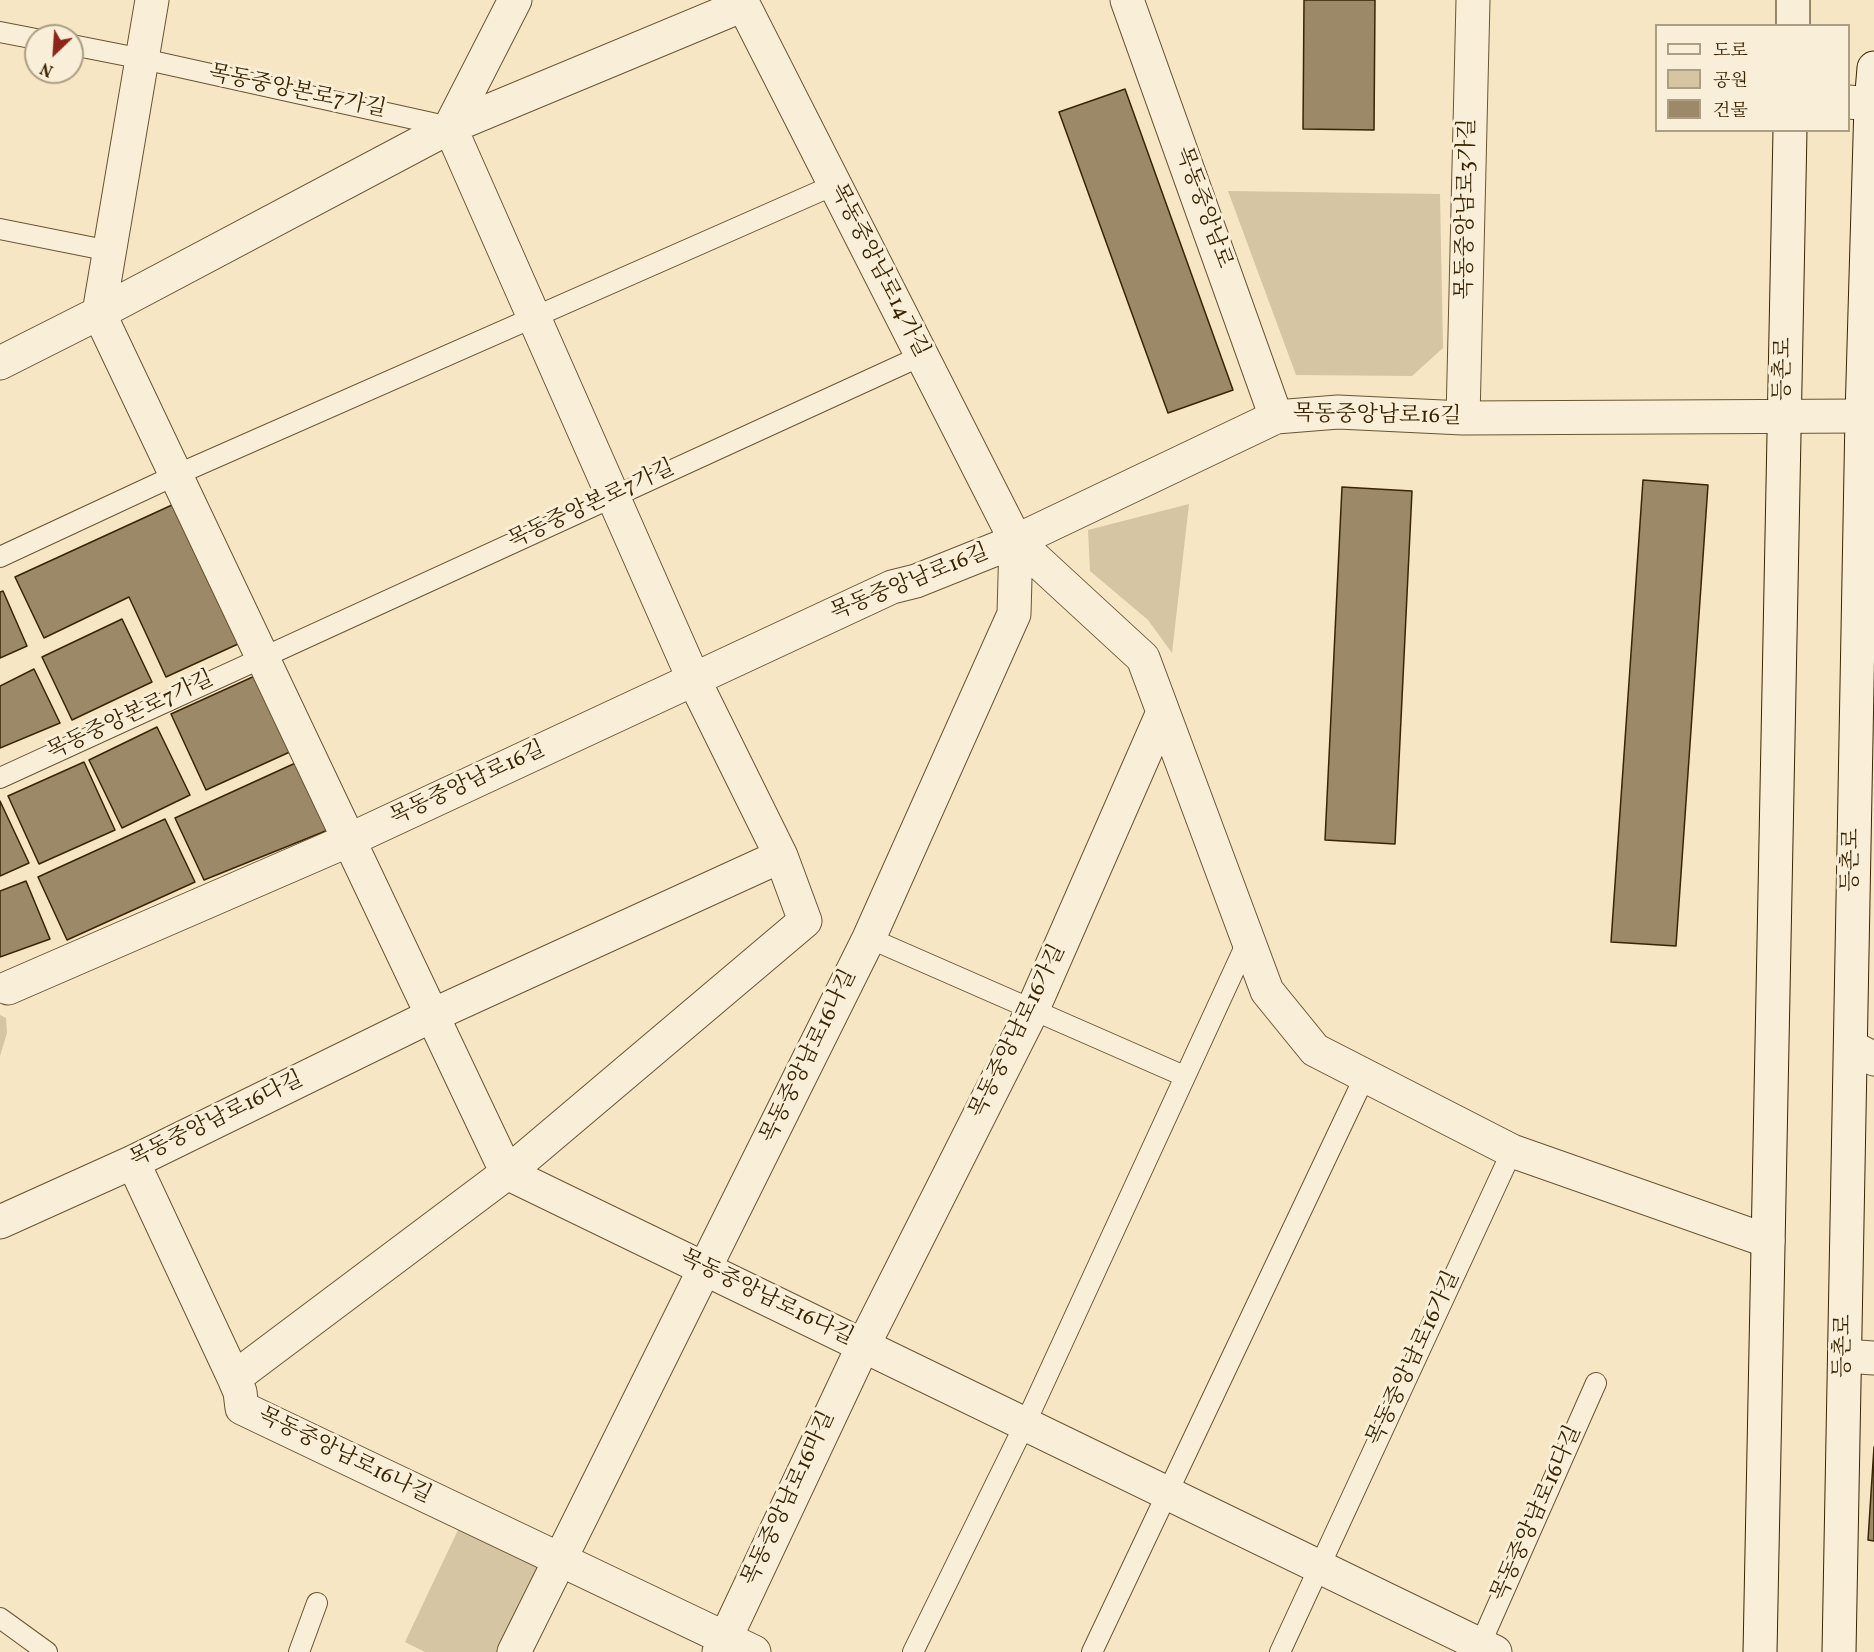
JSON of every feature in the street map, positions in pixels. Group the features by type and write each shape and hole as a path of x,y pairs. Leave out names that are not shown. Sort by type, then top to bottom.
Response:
{"street":[{"path":"153,0 99,313 507,1173"},
{"path":"234,1378 507,1173 805,921 781,856 694,680 450,127 514,0"},
{"name":"목동중앙남로","path":"1127,0 1276,417"},
{"name":"목동중앙남로3가길","path":"1462,418 1473,0"},
{"path":"1793,0 1793,24"},
{"name":"목동중앙본로7가길","path":"0,363 450,127 742,2"},
{"name":"목동중앙남로14가길","path":"742,2 1016,541"},
{"name":"등촌로","path":"1839,1652 1859,1357 1863,1053 1850,1018 1862,416 1864,103 1874,68"},
{"name":"등촌로","path":"1760,1652 1790,132"},
{"name":"목동중앙남로16길","path":"8,988 349,840 892,586 916,581 1016,541 1276,417 1338,412 1462,418 1862,416"},
{"path":"1016,541 1143,657 1267,991 1315,1050 1512,1151 1768,1241"},
{"name":"목동중앙남로16나길","path":"514,1652 869,938 1014,614 1016,541"},
{"name":"목동중앙남로16가길","path":"863,1346 1032,1011 1163,712"},
{"name":"목동중앙남로16다길","path":"0,1222 133,1162 432,1015 781,856"},
{"name":"목동중앙남로16나길","path":"133,1162 234,1378 240,1392 242,1408 559,1559 722,1645 754,1652"},
{"name":"목동중앙남로16다길","path":"507,1173 1168,1493 1484,1650"},
{"name":"목동중앙남로16마길","path":"722,1645 863,1346"}],"lane":[{"path":"0,32 24,37"},
{"name":"목동중앙본로7가길","path":"84,47 450,127"},
{"path":"0,557 176,475 834,184"},
{"path":"0,229 110,251"},
{"name":"목동중앙본로7가길","path":"0,778 921,356"},
{"path":"869,938 1184,1076"},
{"path":"913,1652 1024,1424 1248,940"},
{"path":"1092,1652 1365,1076"},
{"name":"목동중앙남로16가길","path":"1319,1567 1512,1151"},
{"name":"목동중앙남로16다길","path":"1484,1650 1596,1383"},
{"path":"1280,1652 1319,1567"},
{"path":"299,1652 317,1603"},
{"path":"0,1618 47,1652"}],"green space":[{"path":"1228,191 1440,194 1443,348 1412,376 1296,375"},
{"path":"1189,504 1172,653 1148,620 1090,571 1088,530"},
{"path":"0,1015 6,1018 7,1033 0,1056"},
{"path":"458,1530 539,1568 500,1652 425,1652 405,1642"}],"building":[{"path":"1304,0 1375,0 1374,130 1303,129"},
{"path":"1125,89 1233,390 1168,413 1059,112"},
{"path":"1643,480 1708,485 1676,946 1611,942"},
{"path":"1342,487 1412,491 1395,844 1325,840"},
{"path":"172,505 238,644 166,677 129,597 44,638 15,577"},
{"path":"3,591 27,646 0,658 0,592"},
{"path":"122,619 152,682 72,720 42,657"},
{"path":"34,669 60,723 0,748 0,686"},
{"path":"257,675 292,751 206,790 171,714"},
{"path":"157,727 190,795 122,828 89,760"},
{"path":"302,760 333,828 204,880 175,818"},
{"path":"84,762 115,830 39,864 8,796"},
{"path":"0,801 29,863 0,876"},
{"path":"165,819 195,882 67,940 38,877"},
{"path":"26,881 50,939 0,957 0,891"},
{"path":"1874,1447 1874,1541 1868,1540"}]}
